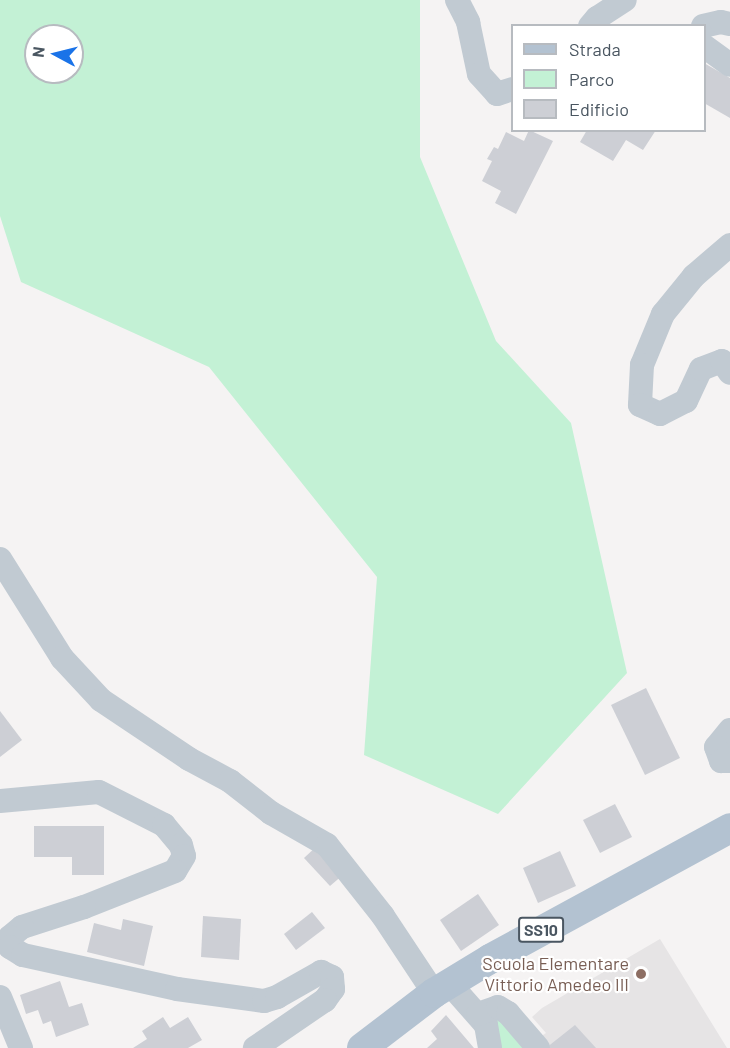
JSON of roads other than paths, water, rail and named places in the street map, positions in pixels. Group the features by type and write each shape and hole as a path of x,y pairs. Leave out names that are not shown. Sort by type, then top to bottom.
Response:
{"main road":[{"name":"SS10","path":"362,1048 441,988 730,828"}],"street":[{"path":"457,0 468,22 479,74 497,94 511,90"},
{"path":"592,24 625,0"},
{"path":"706,25 721,22 730,24"},
{"path":"706,47 730,65"},
{"path":"730,245 694,276 663,314 642,365 640,405 660,414 686,401 700,369 722,361 730,373"},
{"path":"0,560 62,658 101,700 189,759 230,781 271,813 327,845 441,988 478,1014 486,1025 490,1048"},
{"path":"730,730 716,747 722,760 730,761"},
{"path":"0,801 99,792 164,825 181,845 184,856 175,871 22,927 10,937 10,947 23,955 177,989 264,1001 277,998 321,972 332,977 333,989 325,1000 255,1048"},
{"path":"0,997 21,1048"},
{"path":"478,1014 498,1007 508,1013 538,1048"}],"place":[{"name":"Scuola Elementare Vittorio Amedeo III","path":"641,974"}]}
